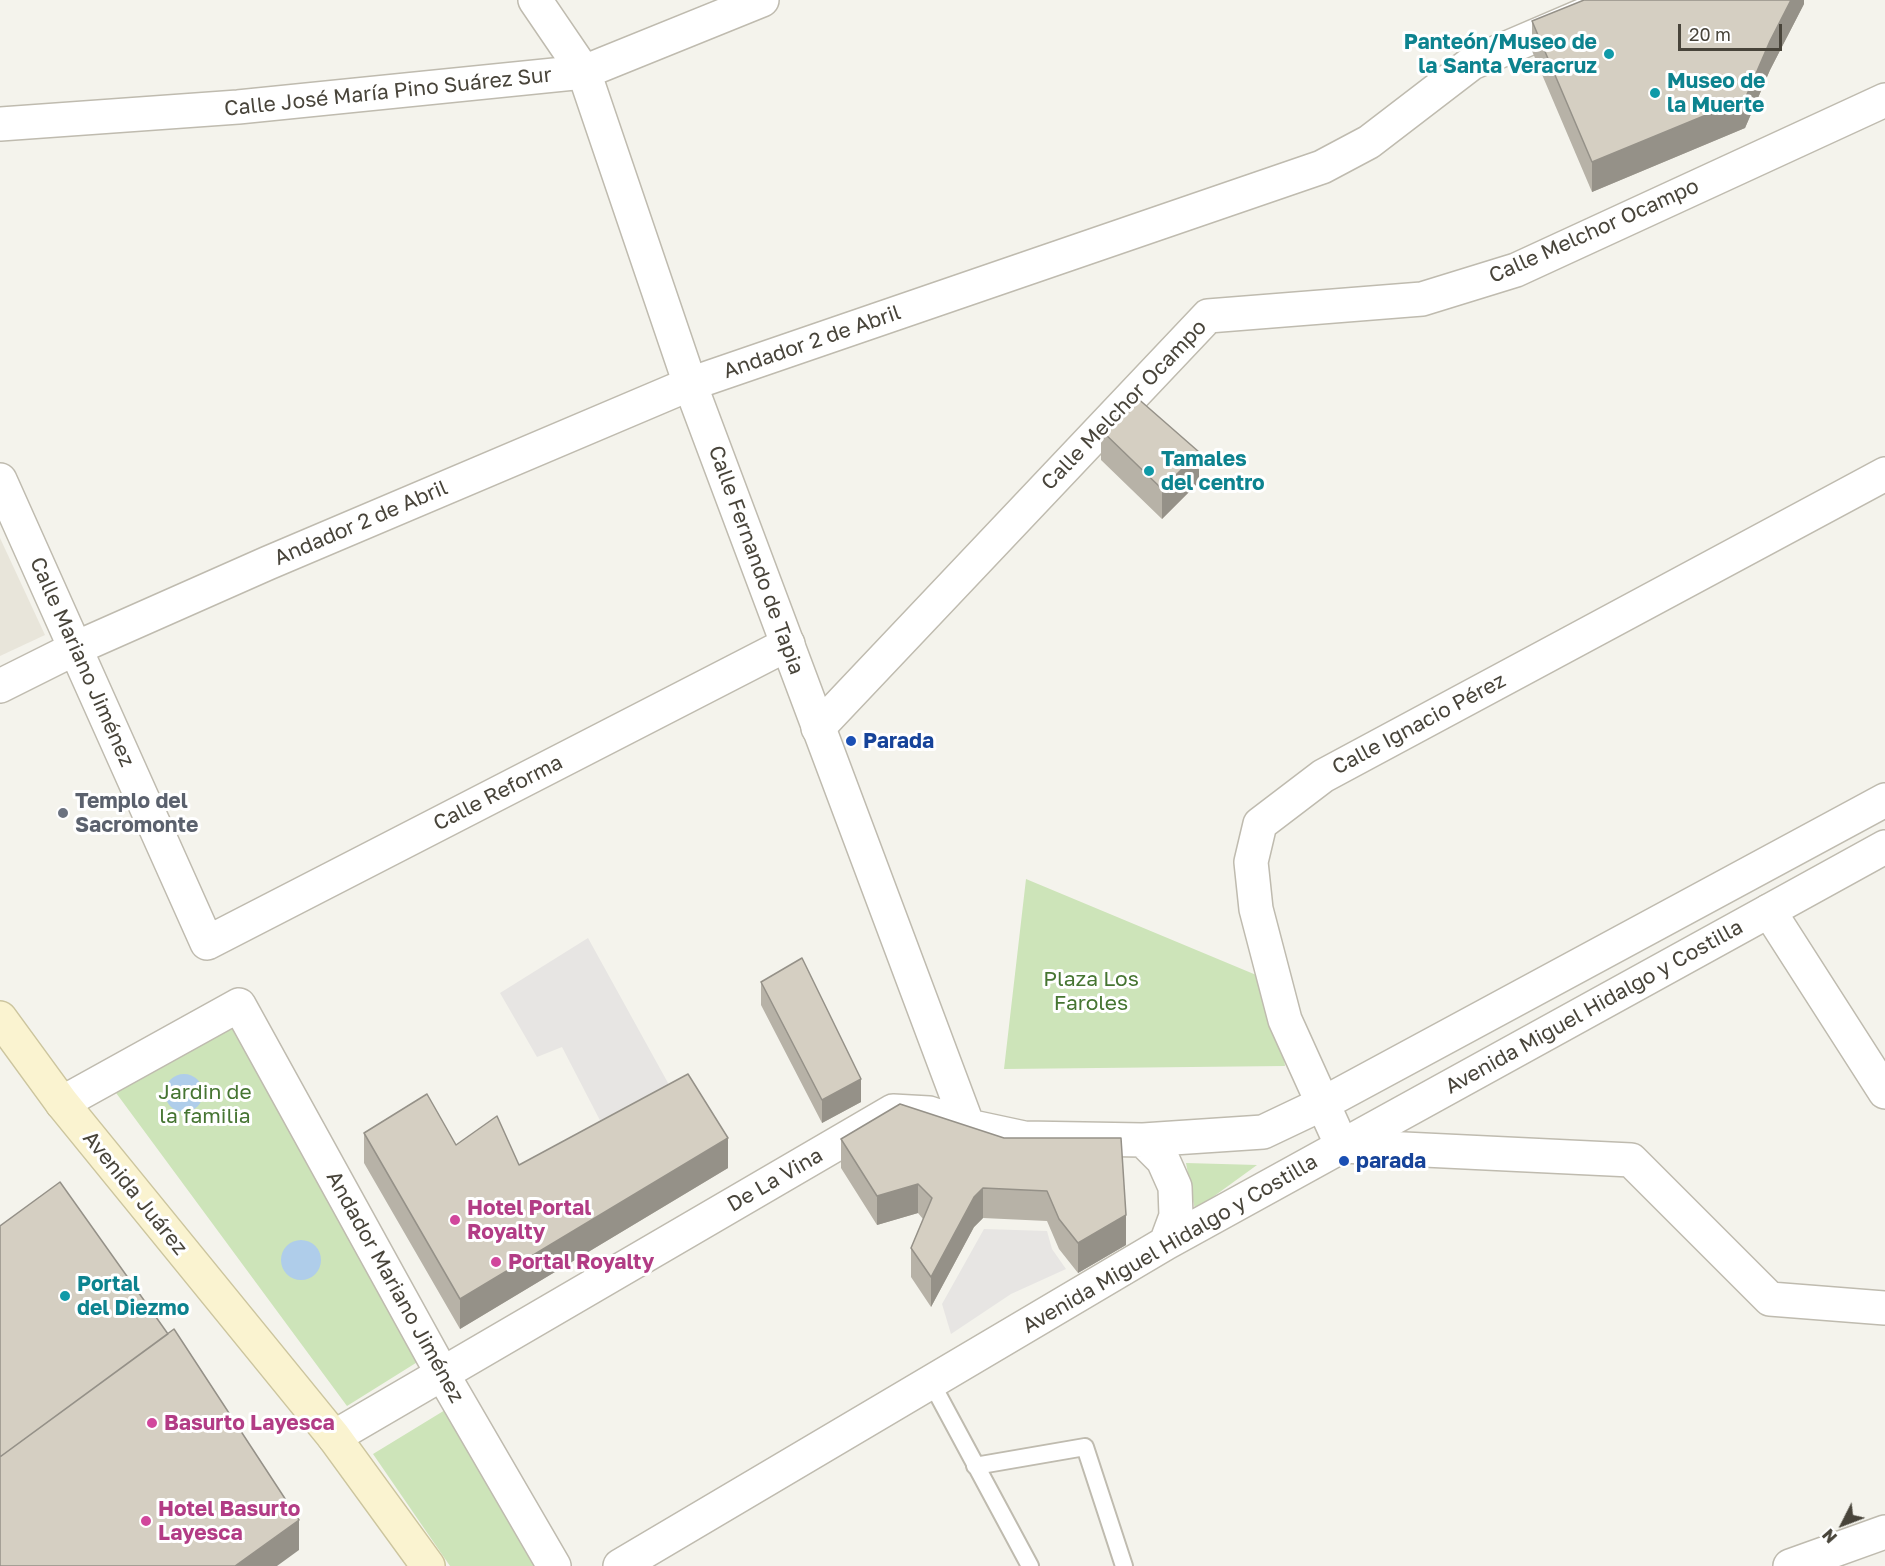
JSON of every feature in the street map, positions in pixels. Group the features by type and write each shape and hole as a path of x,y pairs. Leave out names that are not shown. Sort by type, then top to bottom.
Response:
{"main road":[{"name":"Avenida Juárez","path":"0,1018 62,1103 334,1437 428,1566"}],"street":[{"name":"Calle Fernando de Tapia","path":"535,0 584,72 690,384 968,1126"},
{"name":"Calle José María Pino Suárez Sur","path":"0,124 238,107 584,72 762,0"},
{"name":"Andador 2 de Abril","path":"0,686 76,648 268,563 690,384 1322,167 1369,142 1472,63 1619,0"},
{"name":"Calle Melchor Ocampo","path":"818,728 1208,316 1422,299 1516,270 1885,100"},
{"name":"Calle Ignacio Pérez","path":"1342,1146 1285,1020 1256,909 1251,862 1260,824 1323,776 1885,474"},
{"name":"Calle Mariano Jiménez","path":"0,480 207,943"},
{"name":"Calle Reforma","path":"207,943 788,644"},
{"name":"Avenida Miguel Hidalgo y Costilla","path":"1263,1132 1322,1104 1885,800"},
{"name":"Avenida Miguel Hidalgo y Costilla","path":"620,1566 1166,1243 1768,910 1885,848"},
{"path":"1768,910 1885,1092"},
{"name":"Andador Mariano Jiménez","path":"62,1103 239,1005 443,1375 554,1566"},
{"name":"De La Vina","path":"334,1437 892,1111 929,1113 968,1126 1024,1138 1143,1140 1263,1132"},
{"path":"1143,1140 1163,1160 1175,1187 1176,1216 1166,1243"},
{"path":"1342,1146 1631,1160 1770,1299 1885,1308"},
{"path":"1790,1566 1836,1558 1885,1532"}],"lane":[{"path":"931,1382 1030,1566"},
{"path":"975,1466 1085,1446 1124,1566"}],"shaded area":[{"path":"0,538 45,635 0,656"},
{"path":"588,938 673,1092 606,1132 562,1047 537,1057 500,993"},
{"path":"984,1229 1047,1231 1052,1249 1066,1269 1011,1294 951,1334 942,1304"}],"green space":[{"name":"Plaza Los Faroles","path":"1026,879 1273,982 1285,1066 1004,1069"},
{"name":"Jardin de la familia","path":"229,1018 427,1356 347,1406 108,1082"},
{"path":"1186,1163 1257,1165 1195,1210"},
{"path":"450,1407 544,1566 450,1566 373,1454"}],"water":[{"path":"184,1074 198,1079 203,1093 198,1107 184,1112 170,1107 165,1093 170,1079"},
{"path":"301,1240 315,1246 321,1260 315,1274 301,1280 287,1274 281,1260 287,1246"}],"building":[{"name":"Museo de la Muerte","path":"1584,0 1791,0 1745,99 1592,162 1532,21"},
{"path":"1135,396 1199,452 1162,489 1101,430"},
{"path":"802,958 861,1079 822,1100 761,982"},
{"name":"Portal Royalty","path":"688,1074 728,1138 460,1299 364,1133 427,1094 456,1145 497,1116 519,1165"},
{"path":"900,1104 1004,1138 1121,1138 1126,1215 1078,1243 1059,1219 1047,1191 983,1188 974,1197 931,1277 911,1248 932,1198 918,1184 877,1196 841,1139"},
{"name":"Portal del Diezmo","path":"60,1182 168,1334 0,1457 0,1226"},
{"name":"Basurto Layesca","path":"174,1329 299,1520 235,1566 0,1566 0,1457"}],"place":[{"name":"Panteón/Museo de la Santa Veracruz","path":"1609,54"},
{"name":"Museo de la Muerte","path":"1655,93"},
{"name":"Tamales del centro","path":"1149,471"},
{"name":"Parada","path":"851,741"},
{"name":"Templo del Sacromonte","path":"63,813"},
{"name":"parada","path":"1344,1161"},
{"name":"Hotel Portal Royalty","path":"455,1220"},
{"name":"Portal Royalty","path":"496,1262"},
{"name":"Portal del Diezmo","path":"65,1296"},
{"name":"Basurto Layesca","path":"152,1423"},
{"name":"Hotel Basurto Layesca","path":"146,1521"}]}
